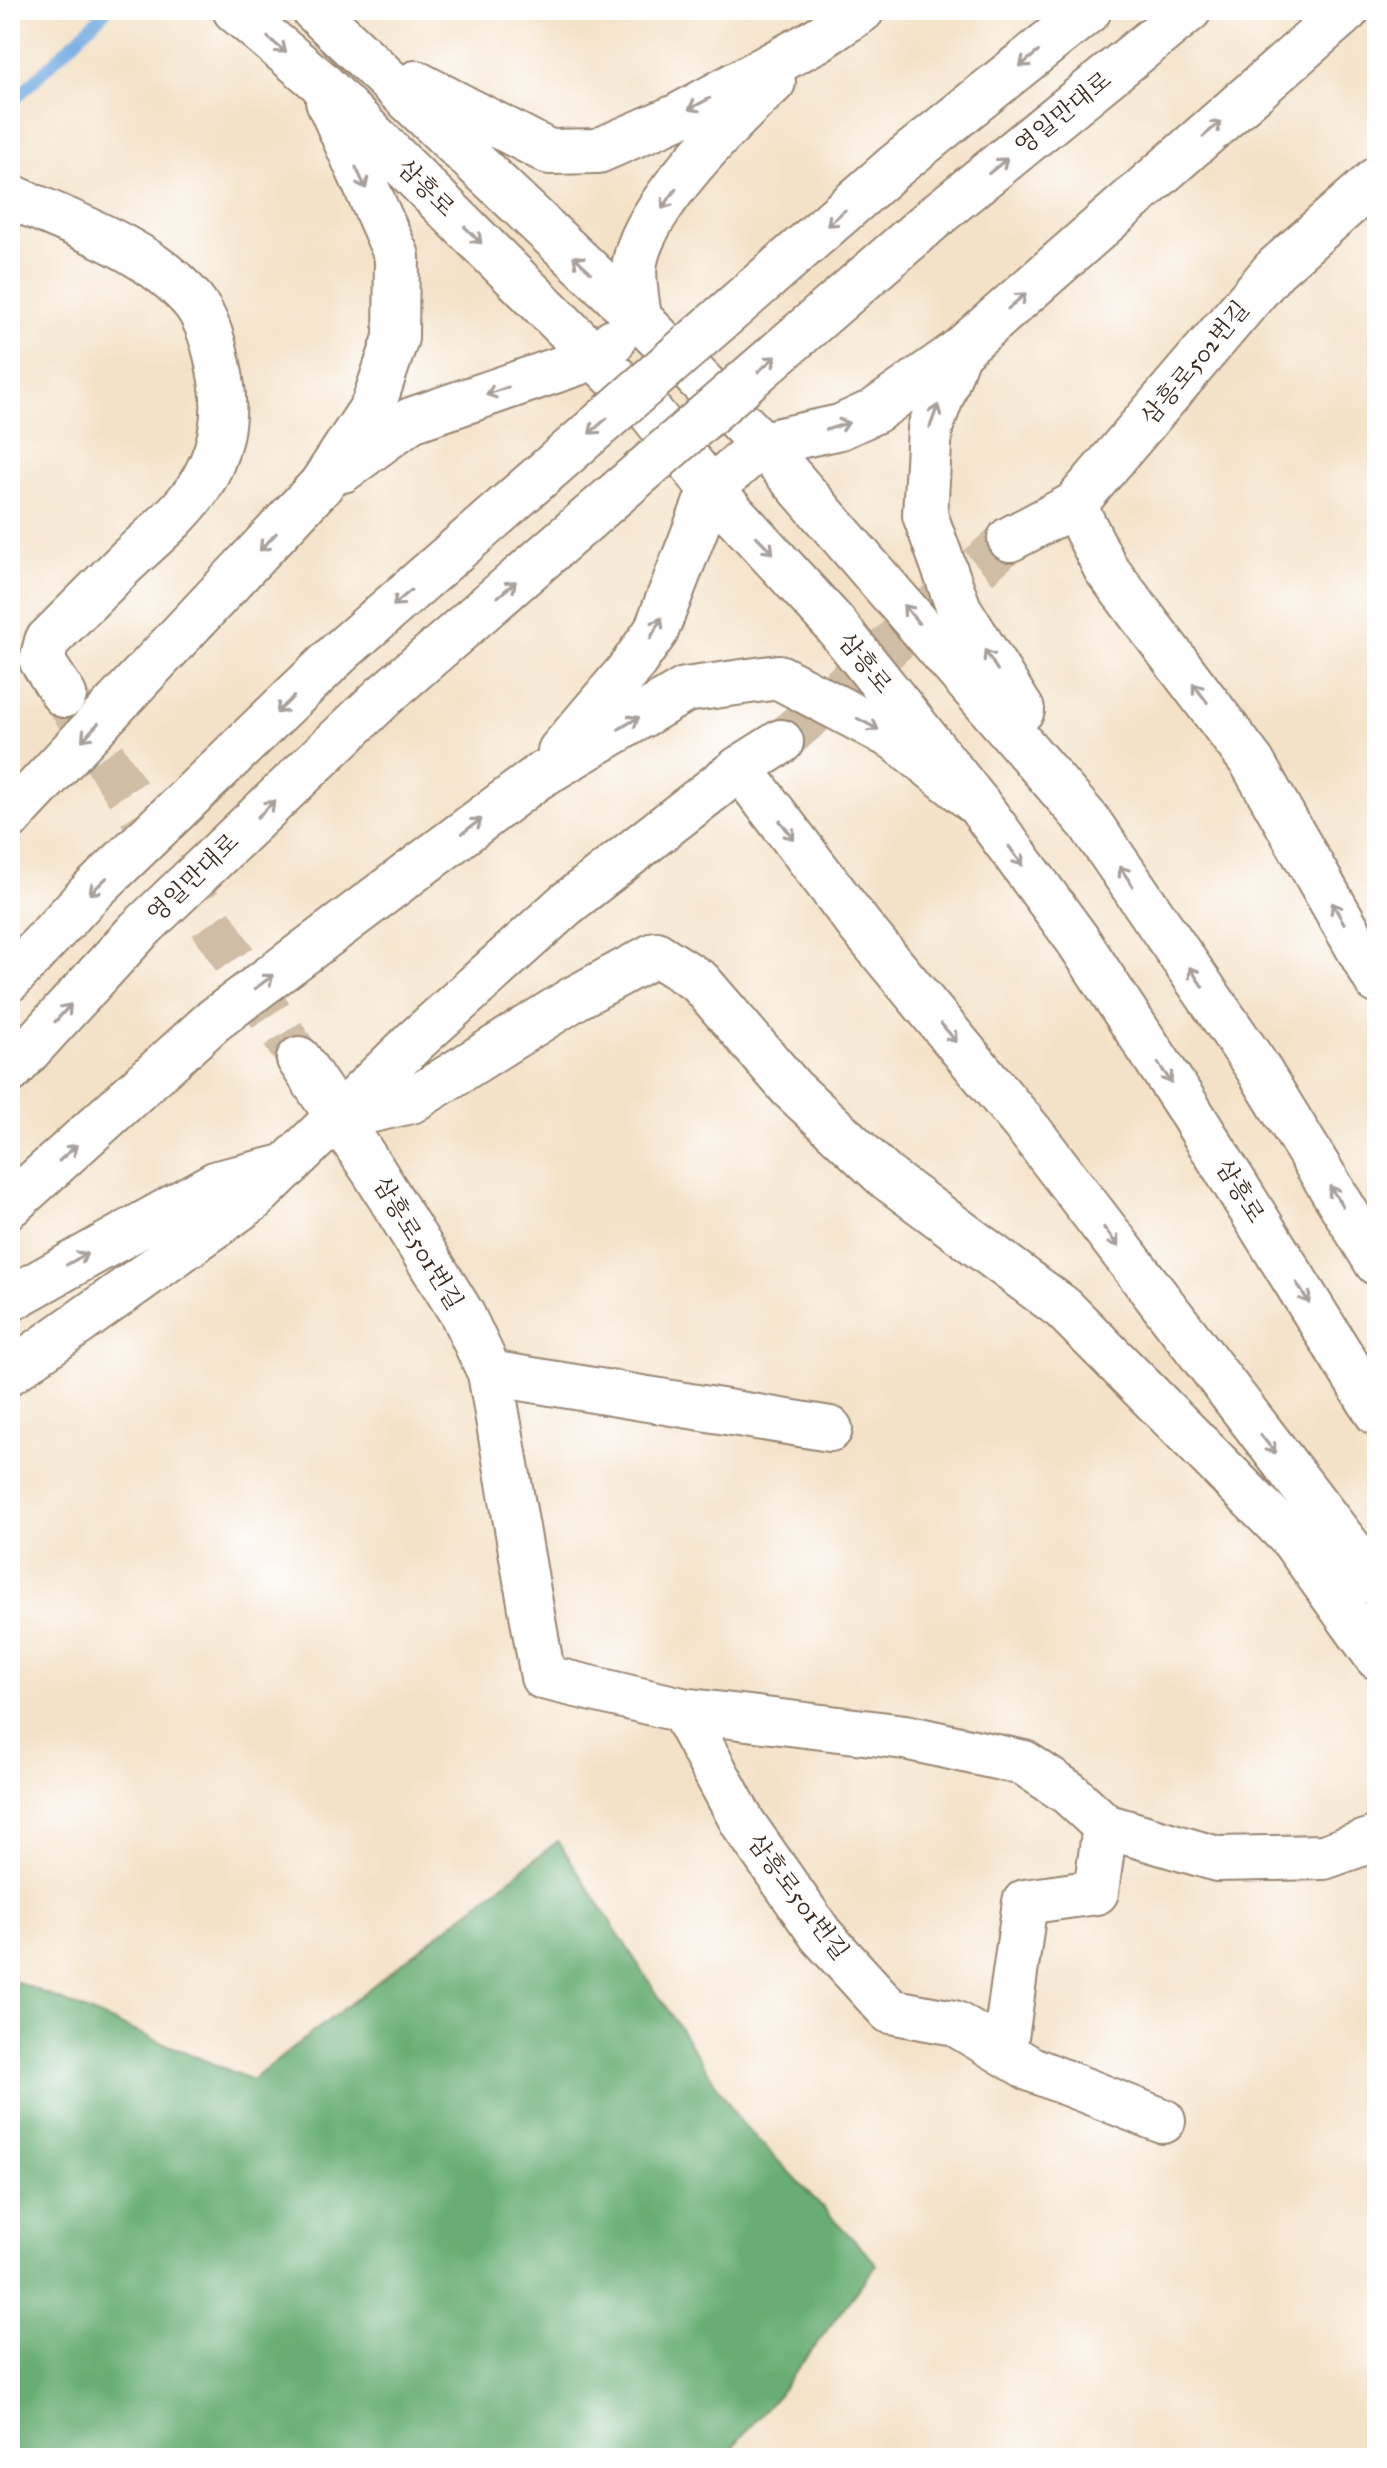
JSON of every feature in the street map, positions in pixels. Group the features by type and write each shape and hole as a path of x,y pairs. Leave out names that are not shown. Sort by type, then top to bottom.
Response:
{"main road":[{"name":"삼흥로","path":"235,10 319,81 651,413 711,489 824,611 978,804 1077,939 1183,1100 1377,1413"},
{"path":"314,10 639,318 762,444 1089,822"},
{"path":"353,44 439,98 549,152 598,151 676,117 817,40 862,10"},
{"path":"10,979 89,894 341,651 894,167 1089,10"},
{"name":"영일만대로","path":"10,1071 138,931 385,695 937,215 1189,10"},
{"path":"538,777 628,671 656,631 711,489 762,444 840,427 875,411 958,352 1347,10"},
{"path":"639,318 634,264 643,236 708,143 817,40"},
{"path":"10,817 321,485 373,406 396,338 397,256 319,81"},
{"name":"삼흥로502번길","path":"1010,539 1074,505 1275,269 1377,179"},
{"path":"10,196 157,267 195,303 216,349 224,394 222,427 214,462 176,517 47,641 42,661 64,695"},
{"path":"321,485 411,420 595,357 639,318"},
{"path":"958,352 930,428 925,515 959,609 1089,822 1257,1067 1377,1263"},
{"path":"1074,505 1106,569 1252,762 1377,981"},
{"path":"10,1205 214,1020 538,777 685,690 779,677 895,738 978,804"},
{"path":"10,1372 253,1199 415,1041 565,905 740,768 781,742"},
{"path":"740,768 860,926 1030,1131 1377,1584"},
{"path":"338,1118 411,1101 575,998 656,954 700,982 791,1088 886,1177 1063,1308 1293,1540 1377,1657"},
{"name":"삼흥로501번길","path":"299,1059 462,1314 490,1373 543,1677 682,1710 905,1737 1024,1763 1069,1793 1105,1826 1217,1859 1324,1857 1377,1838"},
{"path":"10,1299 217,1183 288,1166"},
{"path":"490,1373 830,1429"},
{"name":"삼흥로501번길","path":"682,1710 743,1823 821,1935 890,2011 954,2023 1031,2069 1163,2121"},
{"path":"1004,2052 1025,1902 1096,1892 1105,1826"}],"green space":[{"path":"558,1841 740,2121 877,2264 779,2393 723,2458 10,2458 10,1979 252,2080"}],"waterway":[{"path":"10,104 107,10"}],"tunnel":[{"path":"781,742 1010,539"},
{"path":"68,701 299,1059"}]}
